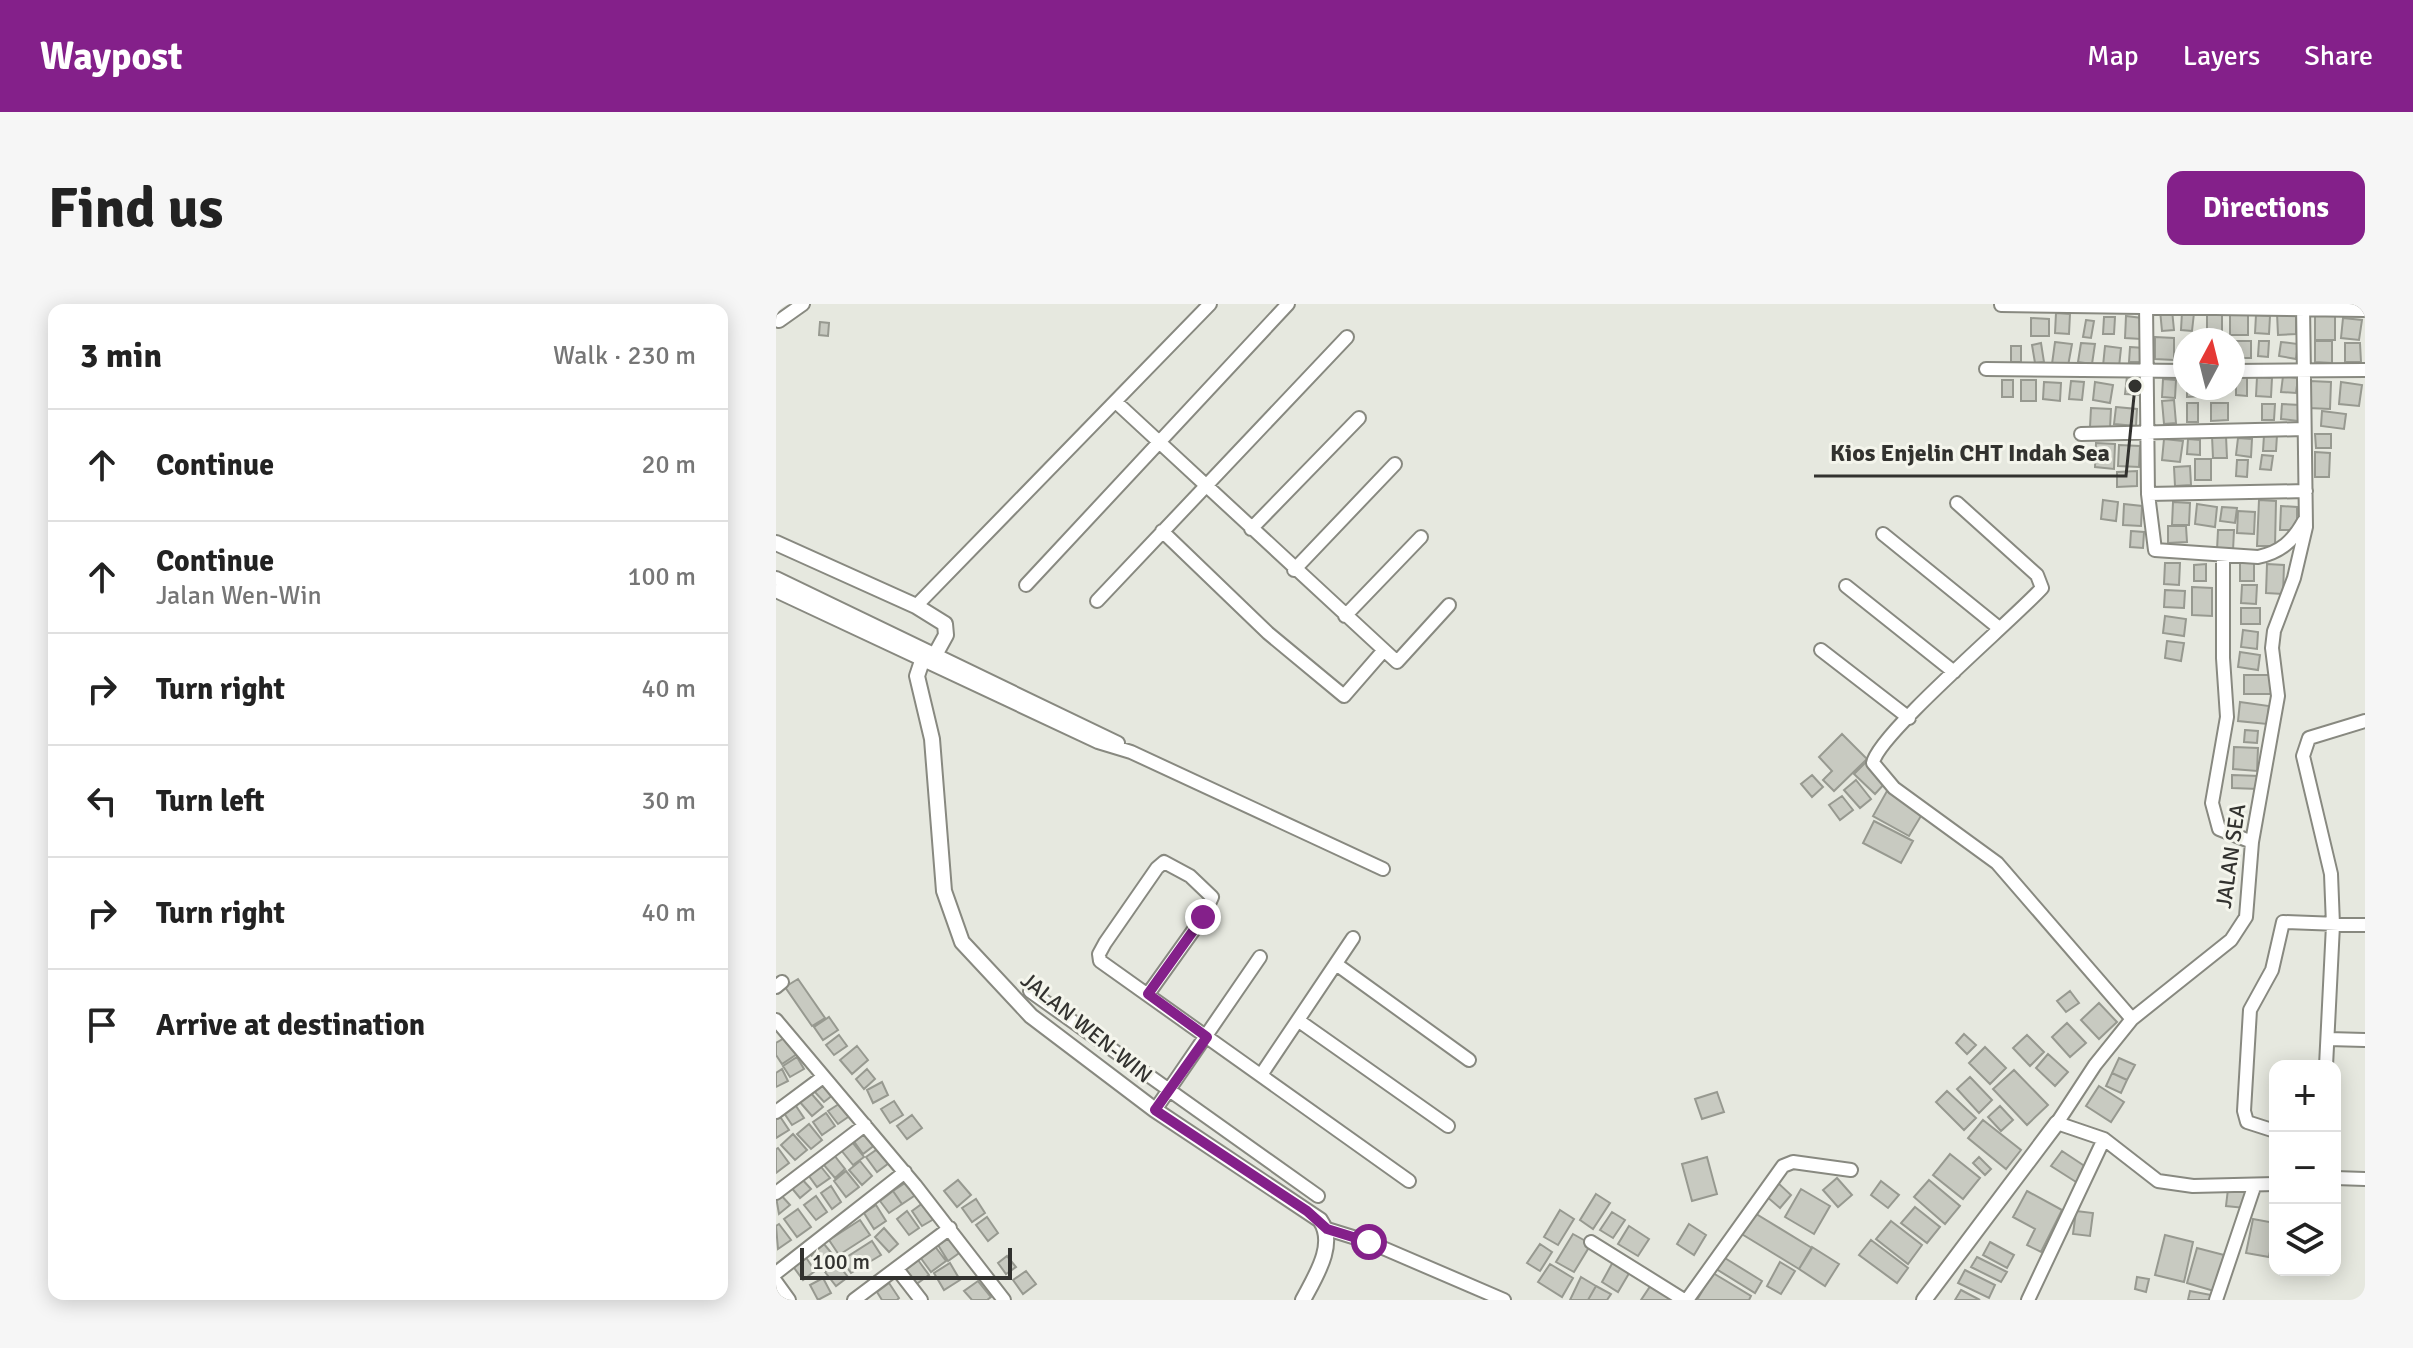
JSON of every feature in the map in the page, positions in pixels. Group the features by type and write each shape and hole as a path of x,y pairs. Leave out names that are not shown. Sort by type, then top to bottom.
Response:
{"street":[{"path":"779,321 803,304"},
{"path":"916,606 1059,456 1117,403 1210,304"},
{"path":"1026,585 1288,304"},
{"path":"2001,305 2365,310"},
{"path":"2146,305 2148,494 2155,550 2223,556 2275,553 2298,532 2306,517"},
{"name":"JALAN SEA","path":"1924,1300 2132,1019 2240,930 2246,917 2252,842 2278,696 2272,648 2274,631 2304,540 2303,307"},
{"path":"1097,601 1347,337"},
{"path":"1986,369 2173,371"},
{"path":"2245,371 2365,370"},
{"path":"1117,403 1294,570 1397,662 1449,605"},
{"path":"1251,529 1359,418"},
{"path":"2081,434 2304,429"},
{"path":"1294,570 1395,464"},
{"path":"2148,494 2306,491"},
{"path":"1957,503 2040,581 2042,588 1909,718 1873,758 1876,769 1894,788 1997,863 2132,1019"},
{"path":"1162,531 1268,633 1344,696 1384,650"},
{"path":"1883,534 1999,628"},
{"path":"1345,616 1421,537"},
{"name":"JALAN WEN-WIN","path":"776,543 916,606 945,624 946,635 917,676 932,739 944,891 962,942 1031,1016 1155,1110 1314,1215 1327,1229"},
{"path":"2223,556 2227,717 2212,803 2219,829 2252,842"},
{"path":"776,578 929,658"},
{"path":"1846,586 1954,672"},
{"path":"776,591 1102,733 1131,752 1383,869"},
{"path":"1821,650 1909,718"},
{"path":"2326,1060 2333,925 2327,853 2303,756 2304,744 2309,738 2365,721"},
{"path":"1148,994 1203,917 1212,897 1190,876 1164,862 1099,954 1100,961 1409,1181"},
{"path":"2269,1130 2251,1126 2244,1111 2250,1010 2272,970 2283,922 2365,925"},
{"path":"1261,1075 1353,938"},
{"path":"1155,1110 1260,957"},
{"path":"1336,964 1469,1060"},
{"path":"1030,991 1318,1196"},
{"path":"776,1020 905,1172 1004,1300"},
{"path":"1299,1021 1448,1126"},
{"path":"2328,1039 2365,1040"},
{"path":"776,1112 823,1077"},
{"path":"2057,1123 2104,1139 2158,1181 2193,1186 2269,1185"},
{"path":"776,1193 865,1125"},
{"path":"2028,1300 2104,1139"},
{"path":"1591,1242 1686,1300 1783,1166 1793,1162 1851,1170"},
{"path":"776,1273 905,1172"},
{"path":"2341,1178 2365,1179"},
{"path":"2216,1300 2254,1187"},
{"path":"854,1300 950,1228"},
{"path":"1303,1300 1325,1255 1327,1229 1369,1242 1504,1300"},
{"path":"897,1269 921,1300"},
{"path":"776,1282 789,1300"}],"building":[{"path":"2160,310 2172,310 2173,330 2162,331"},
{"path":"2182,312 2194,313 2192,328 2181,328"},
{"path":"2207,312 2222,313 2222,328 2207,328"},
{"path":"2230,312 2248,312 2248,335 2245,335 2245,328 2230,328"},
{"path":"2056,313 2070,314 2069,334 2055,333"},
{"path":"2277,313 2296,313 2296,334 2278,335"},
{"path":"2315,314 2335,315 2335,340 2315,340"},
{"path":"2256,315 2270,316 2269,334 2255,333"},
{"path":"2126,316 2142,318 2141,339 2125,338"},
{"path":"2104,317 2115,317 2114,334 2103,334"},
{"path":"2031,318 2049,319 2049,336 2031,336"},
{"path":"2343,318 2362,320 2359,340 2341,338"},
{"path":"2086,320 2094,321 2091,338 2083,337"},
{"path":"820,322 829,323 828,336 819,335"},
{"path":"2155,337 2173,338 2173,360 2155,359"},
{"path":"2245,341 2251,341 2251,358 2245,358"},
{"path":"2259,341 2269,341 2268,357 2258,356"},
{"path":"2315,341 2332,341 2332,363 2315,362"},
{"path":"2055,342 2072,344 2068,366 2052,364"},
{"path":"2281,342 2298,344 2296,359 2279,356"},
{"path":"2041,343 2044,362 2035,363 2032,345"},
{"path":"2081,343 2095,344 2092,364 2078,362"},
{"path":"2345,343 2360,343 2361,362 2345,362"},
{"path":"2011,346 2021,346 2021,362 2011,362"},
{"path":"2105,346 2121,348 2119,367 2103,366"},
{"path":"2130,347 2144,348 2143,362 2129,362"},
{"path":"2127,376 2144,378 2143,395 2125,394"},
{"path":"2283,376 2298,378 2296,393 2281,392"},
{"path":"2257,377 2272,378 2271,397 2256,396"},
{"path":"2163,379 2173,380 2173,398 2162,397"},
{"path":"2002,380 2013,380 2013,397 2002,397"},
{"path":"2021,380 2036,380 2036,401 2021,401"},
{"path":"2071,381 2084,382 2082,400 2069,399"},
{"path":"2310,381 2331,382 2330,409 2309,408"},
{"path":"2044,382 2061,383 2060,401 2043,399"},
{"path":"2095,382 2113,385 2110,403 2093,400"},
{"path":"2341,382 2362,385 2359,406 2339,404"},
{"path":"2174,400 2176,423 2164,424 2162,401"},
{"path":"2187,403 2198,403 2198,422 2187,422"},
{"path":"2211,403 2228,403 2228,420 2211,421"},
{"path":"2262,404 2275,404 2274,420 2262,420"},
{"path":"2282,404 2300,405 2298,421 2281,419"},
{"path":"2116,407 2137,409 2136,426 2114,424"},
{"path":"2091,408 2111,409 2110,428 2090,427"},
{"path":"2322,411 2346,414 2344,429 2321,426"},
{"path":"2315,434 2331,434 2331,448 2316,448"},
{"path":"2264,435 2277,435 2276,451 2263,451"},
{"path":"2212,436 2226,436 2227,458 2213,458"},
{"path":"2238,438 2252,439 2251,457 2236,455"},
{"path":"2164,439 2183,441 2180,462 2162,460"},
{"path":"2188,439 2200,440 2200,455 2187,454"},
{"path":"2096,443 2115,444 2114,469 2095,467"},
{"path":"2119,445 2140,446 2139,467 2118,466"},
{"path":"2315,452 2330,453 2329,477 2315,477"},
{"path":"2262,455 2273,456 2271,470 2260,469"},
{"path":"2195,459 2211,459 2211,480 2195,480"},
{"path":"2237,460 2248,460 2247,477 2236,476"},
{"path":"2190,466 2191,485 2175,486 2174,467"},
{"path":"2137,471 2137,486 2117,487 2117,472"},
{"path":"2103,500 2118,502 2116,521 2101,519"},
{"path":"2259,500 2276,501 2275,546 2257,546"},
{"path":"2173,502 2190,503 2189,525 2172,525"},
{"path":"2124,504 2142,506 2141,526 2123,525"},
{"path":"2197,504 2217,507 2215,527 2195,524"},
{"path":"2281,506 2297,507 2297,530 2280,530"},
{"path":"2222,507 2237,508 2235,523 2220,521"},
{"path":"2238,511 2255,512 2254,534 2237,533"},
{"path":"2168,526 2186,526 2187,542 2168,543"},
{"path":"2218,530 2234,530 2233,551 2217,550"},
{"path":"2131,531 2144,532 2143,548 2130,547"},
{"path":"2165,563 2180,563 2179,585 2164,584"},
{"path":"2240,563 2254,563 2254,581 2240,581"},
{"path":"2206,564 2206,581 2194,581 2194,565"},
{"path":"2267,564 2284,565 2283,594 2266,593"},
{"path":"2242,585 2257,585 2256,604 2241,603"},
{"path":"2192,587 2212,588 2212,616 2192,615"},
{"path":"2165,590 2185,591 2184,608 2164,607"},
{"path":"2241,608 2260,608 2260,624 2241,624"},
{"path":"2165,616 2186,619 2184,636 2163,633"},
{"path":"2243,630 2258,632 2257,649 2241,647"},
{"path":"2167,641 2184,643 2181,661 2165,658"},
{"path":"2240,652 2260,655 2258,670 2238,667"},
{"path":"2244,675 2272,675 2272,694 2244,694"},
{"path":"2240,702 2269,706 2267,724 2238,721"},
{"path":"2245,730 2258,731 2257,743 2244,742"},
{"path":"1842,734 1867,759 1834,791 1823,780 1832,771 1819,757"},
{"path":"2234,747 2258,748 2257,771 2233,769"},
{"path":"1866,762 1886,782 1875,794 1854,774"},
{"path":"1812,775 1823,787 1812,797 1801,784"},
{"path":"2232,775 2259,776 2258,789 2232,788"},
{"path":"1856,780 1871,799 1860,808 1844,790"},
{"path":"1887,791 1924,811 1909,836 1873,816"},
{"path":"1842,796 1853,810 1840,820 1829,805"},
{"path":"1874,821 1913,841 1901,863 1863,843"},
{"path":"798,979 825,1018 812,1026 785,987"},
{"path":"2070,991 2079,1003 2066,1012 2057,1001"},
{"path":"2099,1003 2117,1022 2099,1039 2081,1020"},
{"path":"829,1017 838,1030 823,1040 814,1027"},
{"path":"2067,1023 2086,1043 2070,1057 2052,1037"},
{"path":"1964,1034 1976,1045 1967,1054 1956,1043"},
{"path":"839,1035 847,1046 834,1055 826,1045"},
{"path":"2027,1035 2044,1052 2030,1066 2013,1048"},
{"path":"786,1037 797,1054 782,1064 776,1055 776,1043"},
{"path":"857,1046 868,1060 852,1074 840,1060"},
{"path":"1985,1047 2006,1068 1990,1084 1969,1063"},
{"path":"2048,1054 2068,1072 2055,1086 2036,1068"},
{"path":"797,1057 804,1069 790,1077 783,1066"},
{"path":"2119,1058 2135,1065 2127,1080 2112,1073"},
{"path":"782,1069 788,1081 776,1087 776,1073"},
{"path":"867,1069 875,1079 864,1089 856,1079"},
{"path":"2014,1070 2048,1105 2027,1125 1993,1089"},
{"path":"2112,1073 2127,1080 2121,1093 2106,1086"},
{"path":"1970,1077 1992,1100 1979,1113 1957,1089"},
{"path":"824,1082 834,1094 824,1102 814,1091"},
{"path":"882,1082 888,1095 873,1103 867,1090"},
{"path":"2099,1086 2124,1102 2111,1122 2086,1106"},
{"path":"1947,1091 1976,1118 1964,1130 1936,1102"},
{"path":"810,1092 823,1107 812,1116 799,1101"},
{"path":"1717,1092 1724,1112 1702,1119 1695,1099"},
{"path":"894,1101 903,1115 890,1123 881,1109"},
{"path":"842,1102 851,1115 838,1124 828,1111"},
{"path":"794,1103 804,1118 792,1125 782,1110"},
{"path":"2000,1106 2013,1120 2001,1131 1988,1117"},
{"path":"826,1113 835,1126 822,1135 813,1122"},
{"path":"779,1115 789,1130 776,1138 776,1117"},
{"path":"912,1115 922,1128 907,1139 897,1126"},
{"path":"1983,1120 2021,1150 2006,1169 1968,1138"},
{"path":"809,1124 822,1140 811,1149 797,1134"},
{"path":"865,1131 876,1144 863,1154 853,1140"},
{"path":"793,1134 807,1150 795,1160 781,1145"},
{"path":"852,1142 864,1157 853,1165 841,1150"},
{"path":"879,1148 889,1163 877,1172 866,1157"},
{"path":"776,1149 789,1163 776,1173"},
{"path":"2062,1151 2086,1167 2076,1182 2051,1166"},
{"path":"1950,1154 1980,1178 1963,1199 1933,1175"},
{"path":"834,1155 845,1169 835,1178 823,1164"},
{"path":"1707,1157 1717,1194 1692,1201 1682,1164"},
{"path":"1979,1157 1991,1169 1985,1175 1973,1163"},
{"path":"860,1161 872,1176 862,1185 849,1170"},
{"path":"818,1163 830,1178 817,1187 806,1172"},
{"path":"846,1171 859,1187 846,1197 834,1181"},
{"path":"800,1177 811,1189 800,1198 790,1186"},
{"path":"1837,1178 1852,1195 1838,1207 1823,1190"},
{"path":"958,1180 971,1195 957,1207 944,1191"},
{"path":"1929,1180 1960,1206 1945,1224 1914,1197"},
{"path":"908,1181 917,1194 902,1204 893,1191"},
{"path":"1881,1181 1899,1195 1888,1208 1871,1195"},
{"path":"1778,1183 1791,1195 1780,1208 1766,1196"},
{"path":"831,1186 841,1202 832,1209 821,1193"},
{"path":"1801,1189 1830,1206 1814,1234 1785,1217"},
{"path":"2228,1189 2247,1192 2245,1208 2226,1206"},
{"path":"893,1191 902,1204 889,1213 880,1201"},
{"path":"2027,1191 2062,1210 2041,1252 2027,1245 2035,1229 2013,1217"},
{"path":"780,1194 790,1205 779,1214 776,1197"},
{"path":"1596,1194 1610,1203 1593,1229 1580,1220"},
{"path":"816,1196 827,1212 816,1220 804,1205"},
{"path":"976,1199 985,1213 972,1222 962,1208"},
{"path":"923,1203 934,1219 922,1226 912,1211"},
{"path":"876,1205 886,1221 874,1229 864,1213"},
{"path":"1915,1207 1940,1227 1927,1243 1901,1223"},
{"path":"798,1209 811,1227 797,1237 784,1219"},
{"path":"1560,1210 1574,1219 1558,1245 1544,1237"},
{"path":"907,1211 919,1228 909,1235 897,1219"},
{"path":"2076,1211 2093,1213 2090,1236 2073,1234"},
{"path":"1612,1212 1625,1220 1613,1238 1600,1230"},
{"path":"1753,1212 1812,1248 1799,1269 1740,1233"},
{"path":"987,1217 998,1233 988,1241 976,1225"},
{"path":"2253,1219 2269,1222 2269,1257 2246,1253"},
{"path":"860,1220 870,1235 839,1255 829,1240"},
{"path":"1891,1221 1922,1245 1908,1264 1876,1239"},
{"path":"779,1224 791,1240 778,1249 776,1226"},
{"path":"1689,1224 1706,1235 1694,1255 1677,1244"},
{"path":"1629,1226 1649,1239 1638,1256 1618,1244"},
{"path":"884,1228 898,1244 889,1252 875,1237"},
{"path":"1573,1234 1591,1244 1574,1272 1556,1262"},
{"path":"2165,1235 2193,1242 2184,1282 2155,1275"},
{"path":"952,1236 962,1251 948,1261 938,1245"},
{"path":"1871,1240 1908,1268 1897,1283 1859,1255"},
{"path":"872,1241 881,1255 851,1273 842,1260"},
{"path":"1990,1242 2014,1255 2007,1268 1983,1255"},
{"path":"824,1244 834,1256 820,1267 811,1255"},
{"path":"1540,1244 1552,1252 1540,1271 1527,1263"},
{"path":"934,1245 946,1261 931,1272 920,1257"},
{"path":"1812,1247 1839,1264 1825,1286 1799,1269"},
{"path":"2197,1248 2224,1255 2214,1291 2187,1283"},
{"path":"1720,1255 1762,1281 1755,1293 1713,1267"},
{"path":"805,1256 815,1271 803,1280 792,1265"},
{"path":"1007,1256 1016,1267 1006,1274 998,1263"},
{"path":"1977,1257 2007,1272 2001,1282 1971,1267"},
{"path":"918,1260 929,1275 915,1285 905,1270"},
{"path":"1614,1260 1631,1270 1618,1292 1602,1282"},
{"path":"1780,1262 1795,1271 1781,1294 1767,1286"},
{"path":"837,1263 848,1277 836,1286 825,1272"},
{"path":"950,1263 960,1280 944,1290 934,1273"},
{"path":"1550,1264 1573,1278 1562,1297 1538,1282"},
{"path":"1965,1270 1995,1285 1989,1298 1958,1283"},
{"path":"1026,1271 1036,1284 1023,1294 1013,1280"},
{"path":"1713,1273 1751,1296 1749,1300 1697,1300"},
{"path":"1581,1277 1596,1286 1588,1300 1570,1300"},
{"path":"2137,1277 2149,1279 2146,1292 2135,1289"},
{"path":"823,1278 831,1293 818,1300 810,1285"},
{"path":"978,1281 991,1297 987,1300 972,1300 964,1291"},
{"path":"889,1283 899,1298 897,1300 882,1300 877,1292"},
{"path":"1651,1285 1672,1299 1672,1300 1641,1300"},
{"path":"1596,1286 1611,1294 1607,1300 1588,1300"},
{"path":"1961,1290 1980,1300 1955,1300"},
{"path":"2190,1291 2211,1295 2210,1300 2188,1300"}],"place":[{"name":"Kios Enjelin CHT Indah Sea","path":"2135,386"}],"route":[{"path":"1203,917 1148,994 1207,1037 1155,1110 1307,1211 1327,1229 1369,1242"}]}
